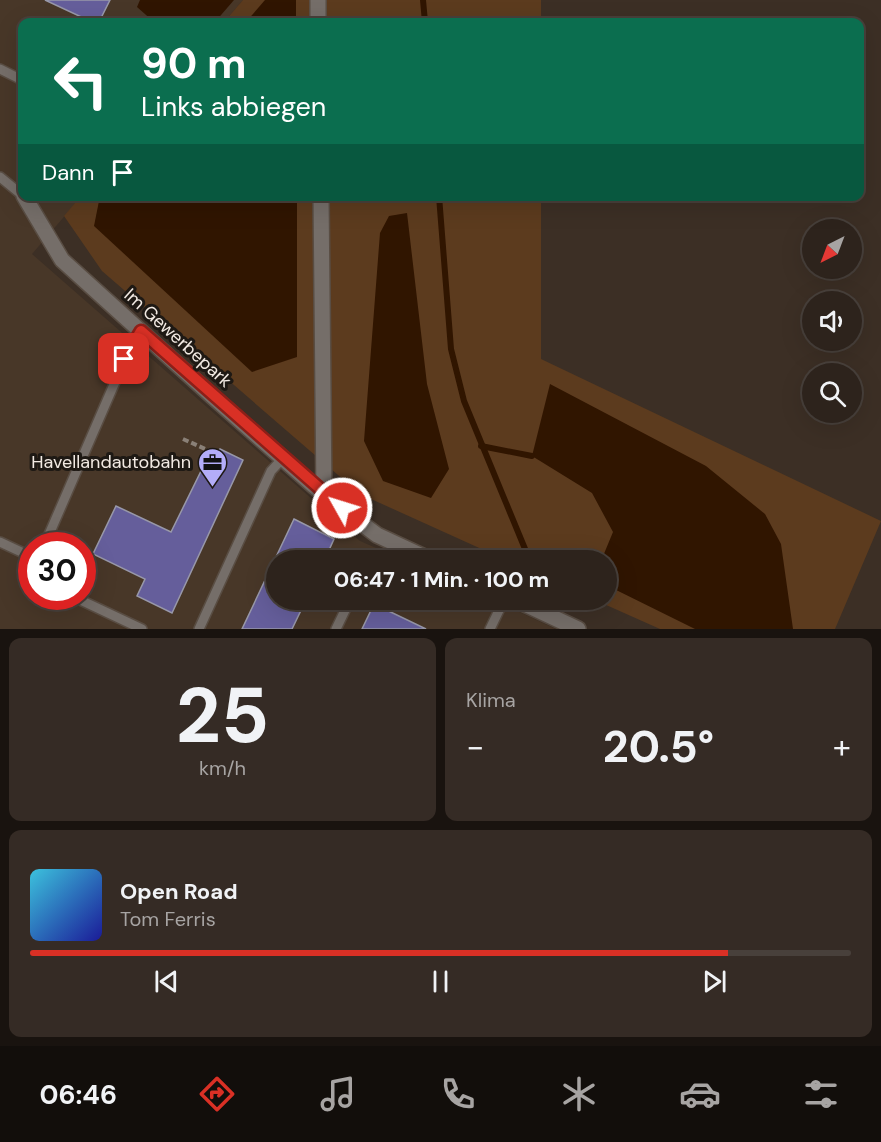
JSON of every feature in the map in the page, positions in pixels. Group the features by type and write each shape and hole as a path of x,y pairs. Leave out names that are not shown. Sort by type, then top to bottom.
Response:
{"street":[{"path":"318,0 318,18"},
{"name":"Im Gewerbepark","path":"26,201 62,260 324,495 377,535 402,550"},
{"path":"321,201 324,495"},
{"path":"537,610 578,629"}],"lane":[{"path":"0,69 18,78"},
{"path":"0,177 18,192"},
{"path":"50,532 124,359 141,331"},
{"path":"200,629 271,471 284,457"},
{"path":"0,542 18,550"},
{"path":"96,607 142,629"},
{"path":"336,629 345,610"},
{"path":"490,629 499,610"}],"path":[{"path":"183,439 212,452 215,457"}],"shaded area":[{"path":"0,0 243,0 227,18 18,18 18,201 78,201 32,254 360,541 381,550 266,550 266,610 515,610 556,629 0,629"},
{"path":"140,0 234,0 218,18 149,18 137,7"},
{"path":"243,0 541,0 541,18 227,18"},
{"path":"265,0 296,0 296,18 249,18"},
{"path":"77,201 541,201 541,359 881,521 835,629 660,629 617,610 617,550 484,550 360,494 102,271 64,216"},
{"path":"99,201 297,201 297,357 252,372 94,226"},
{"path":"407,213 427,384 449,469 431,498 383,481 364,441 380,233 389,216"},
{"path":"550,384 706,466 765,514 781,544 793,629 695,629 617,590 617,550 606,550 613,532 592,493 532,456"}],"building":[{"path":"45,0 110,0 101,18 83,18"},
{"path":"220,449 243,460 172,613 137,596 145,579 96,555 96,548 116,506 171,532 209,455 215,457"},
{"path":"294,519 334,539 329,550 279,550"},
{"path":"266,578 266,610 301,610 292,629 242,629"},
{"path":"371,610 386,610 426,629 362,629"}],"waterway":[{"path":"423,0 425,18"},
{"path":"439,201 451,349 464,401 525,550"},
{"path":"481,446 532,456"}],"place":[{"name":"Havellandautobahn","path":"212,488"}],"route":[{"path":"124,359 141,331 324,495 342,508"}]}
